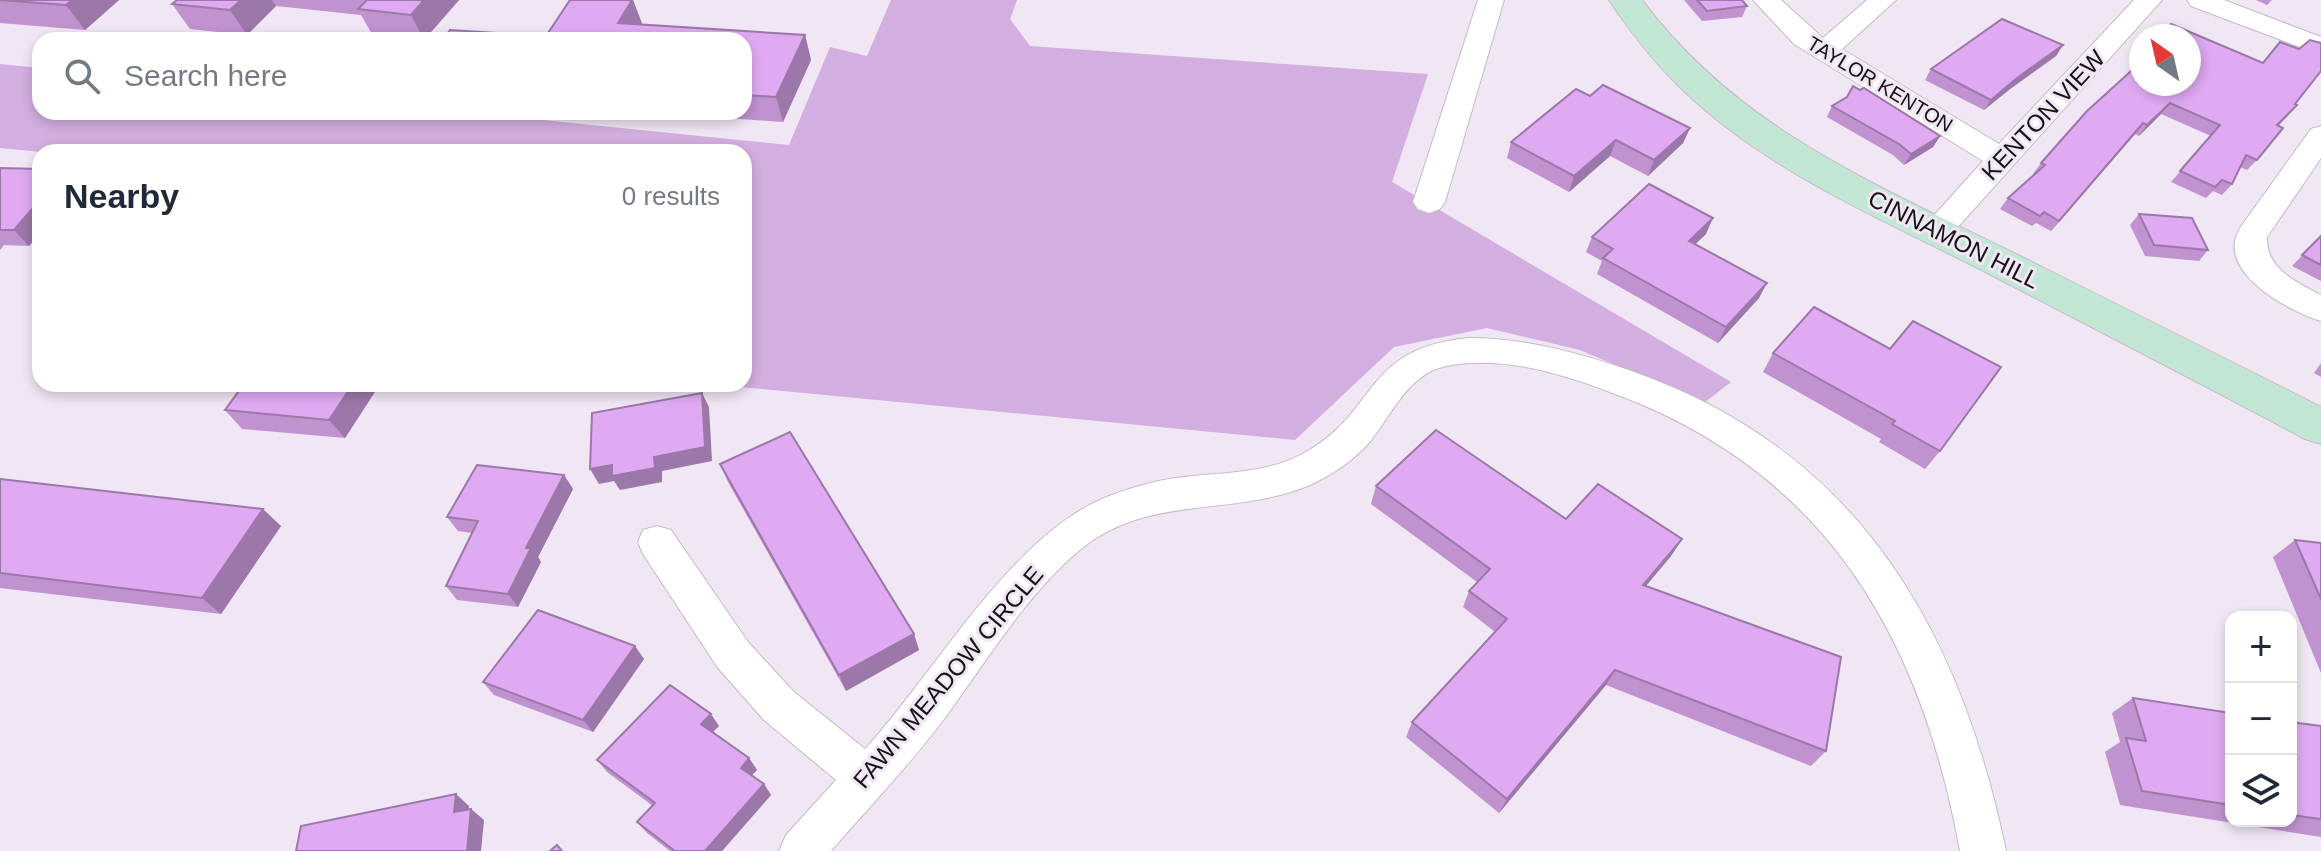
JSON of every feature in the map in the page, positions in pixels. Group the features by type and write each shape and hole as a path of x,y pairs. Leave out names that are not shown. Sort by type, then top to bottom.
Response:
{"street":[{"path":"1429,202 1491,0"},
{"name":"CINNAMON HILL","path":"1625,0 1641,25 1667,55 1733,113 1825,171 2321,427"},
{"name":"TAYLOR KENTON","path":"1766,0 1783,21 1824,51 2002,159"},
{"path":"1824,51 1883,0"},
{"name":"KENTON VIEW","path":"1937,230 2149,0"},
{"path":"2200,0 2321,47"},
{"path":"2321,136 2251,236 2248,250 2255,265 2274,282 2321,309"},
{"name":"FAWN MEADOW CIRCLE","path":"802,851 907,734 1005,602 1065,540 1088,523 1148,499 1259,486 1301,472 1342,447 1391,383 1406,371 1428,358 1452,353 1484,352 1568,363 1650,392 1695,412 1749,447 1830,514 1886,585 1938,682 1978,820 1983,851"},
{"path":"657,542 733,655 779,706 866,777"}],"shaded area":[{"path":"891,0 1017,0 1010,19 1030,46 1428,74 1392,182 1731,382 1704,403 1580,350 1487,328 1394,347 1295,440 752,388 752,144 32,144 32,151 0,148 0,64 32,67 32,120 544,120 789,145 830,47 867,56"}],"building":[{"path":"0,0 72,0 66,5"},
{"path":"177,0 241,0 230,10 172,4"},
{"path":"367,0 424,0 411,15 358,9"},
{"path":"570,0 632,0 618,23 805,35 776,97 752,96 752,32 549,32"},
{"path":"1697,0 1742,0 1747,6 1707,11"},
{"path":"2002,19 2063,45 1991,100 1931,69"},
{"path":"2201,37 2263,63 2280,42 2299,49 2310,40 2321,43 2321,71 2297,105 2277,125 2283,128 2257,160 2246,155 2232,184 2222,180 2215,187 2180,171 2220,125 2170,103 2147,125 2143,123 2059,221 2044,212 2040,216 2008,198 2045,165 2041,163 2087,111 2129,73 2129,96 2201,96"},
{"path":"1603,85 1690,128 1654,160 1616,140 1574,176 1511,142 1576,89 1590,96"},
{"path":"1853,86 1860,90 1864,88 1940,136 1911,154 1832,106 1847,97"},
{"path":"0,168 32,169 32,209 14,230 0,230"},
{"path":"1649,184 1713,218 1689,241 1767,283 1726,327 1603,258 1613,249 1592,237"},
{"path":"2139,214 2192,218 2208,250 2154,245"},
{"path":"2321,236 2321,265 2302,255"},
{"path":"1814,307 1890,349 1913,321 2001,367 1940,451 1892,424 1895,421 1773,353"},
{"path":"238,392 348,392 329,420 225,410"},
{"path":"702,393 705,447 654,457 655,468 612,476 612,465 590,469 592,413"},
{"path":"1436,430 1566,519 1598,484 1682,539 1643,585 1841,657 1826,751 1615,670 1507,799 1412,722 1507,619 1469,591 1490,569 1376,486"},
{"path":"790,432 914,634 839,675 720,464"},
{"path":"477,465 564,475 526,548 531,548 508,594 446,586 478,521 447,517"},
{"path":"0,479 263,509 202,598 0,573"},
{"path":"2295,540 2321,543 2321,599"},
{"path":"538,610 635,646 583,720 483,682"},
{"path":"670,685 711,714 701,724 749,758 741,768 764,784 705,851 675,851 637,822 655,803 597,760"},
{"path":"2133,698 2225,712 2225,804 2142,791 2126,738 2146,741"},
{"path":"2297,723 2321,726 2321,819 2297,816"},
{"path":"456,794 454,812 471,809 467,851 296,851 301,826"}]}
